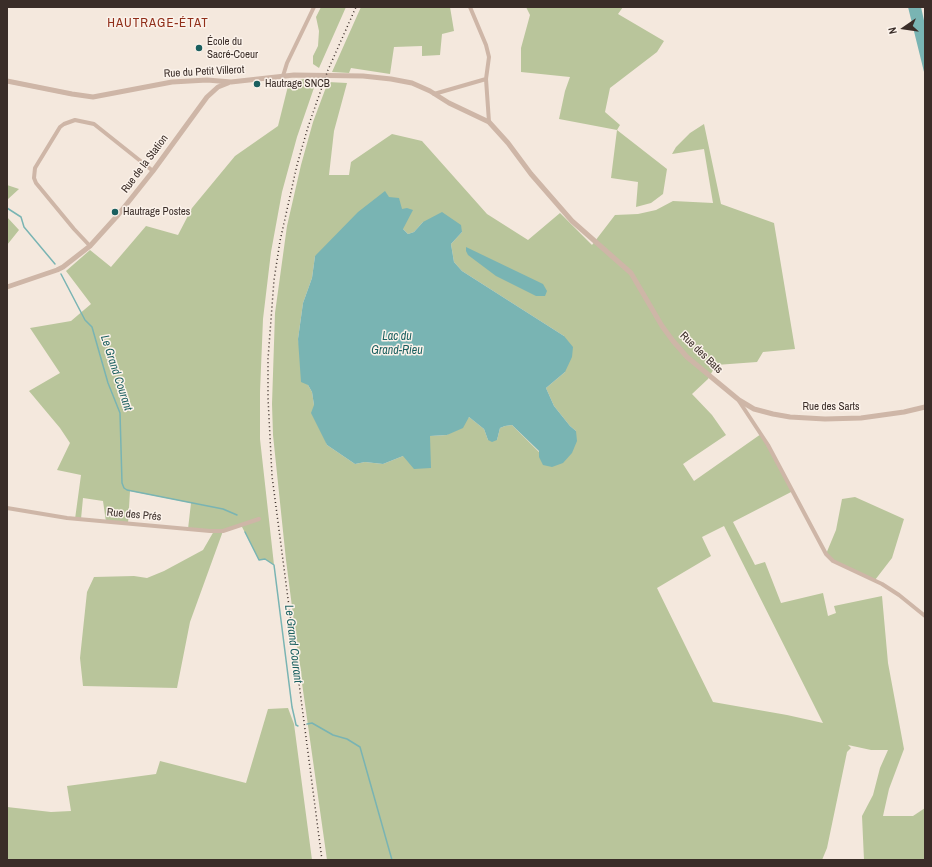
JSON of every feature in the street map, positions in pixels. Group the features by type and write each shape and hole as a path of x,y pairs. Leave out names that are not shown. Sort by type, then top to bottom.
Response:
{"street":[{"path":"283,76 287,62 314,7"},
{"path":"470,7 486,45 489,57 486,79 489,122"},
{"name":"Rue du Petit Villerot","path":"7,81 93,97 172,82 207,80 231,82 294,75 363,76 391,79 412,84 434,94"},
{"path":"434,94 486,79"},
{"name":"Rue de la Station","path":"7,287 56,270 90,246 118,215 153,171 208,97 218,87 231,82"},
{"name":"Rue des Bats","path":"434,94 489,122 508,143 531,174 572,221 631,273 662,326 673,341 687,357 739,400 768,445 826,554 833,561 882,584 899,595 925,616"},
{"path":"90,246 36,183 34,178 35,168 60,127 75,120 94,124 153,171"},
{"name":"Rue des Sarts","path":"739,400 754,409 772,414 825,419 861,418 904,412 925,406"},
{"name":"Rue des Prés","path":"7,508 67,518 210,531 223,531 259,519"}],"green space":[{"path":"321,7 346,7 319,68 313,64 313,56 318,46 319,31 316,17"},
{"path":"361,7 450,7 454,31 442,34 440,55 422,56 422,46 394,47 390,74 351,68 349,73 332,72"},
{"path":"526,7 623,7 618,14 664,41 657,52 610,88 605,112 620,125 617,130 559,119 565,91 570,77 521,72 521,48 530,15"},
{"path":"304,79 316,82 297,137 282,192 271,252 263,319 260,439 274,565 265,559 259,560 241,525 223,531 190,622 177,688 83,686 80,658 87,592 94,577 134,576 147,578 164,571 203,550 214,531 188,529 191,503 130,491 128,524 106,522 103,501 83,498 81,519 75,519 81,475 57,470 70,443 60,428 29,391 60,373 30,328 71,321 91,304 66,271 90,250 111,267 146,226 178,235 192,208 235,156 278,126 289,82"},
{"path":"328,82 347,83 334,131 329,175 349,175 351,162 392,134 422,141 487,214 528,240 560,213 592,245 615,215 638,214 656,210 673,201 713,203 704,149 672,154 676,147 690,133 704,124 721,204 774,223 795,349 763,352 757,362 716,365 708,379 692,394 712,415 726,435 683,464 694,481 761,434 793,491 733,522 755,565 765,562 781,603 823,593 828,616 836,613 834,606 882,596 888,663 904,749 889,789 883,816 913,816 925,808 925,860 864,860 862,816 873,795 880,768 888,750 871,750 848,745 851,748 847,752 827,848 822,860 327,860 286,560 273,435 272,404 275,313 287,226 301,165 313,122","holes":["423,222 462,232 451,244 454,262 462,271 564,336 565,372 546,388 554,406 570,426 576,431 539,452 512,425 500,428 497,440 488,440 484,429 469,417 447,435 430,436 403,456 383,464 365,462 355,464 327,445 314,405 312,392 308,385 298,339 303,303 312,278 315,256 403,229 408,234 414,232","724,526 823,723 713,702 657,588 711,556 702,537"]},
{"path":"617,130 667,169 663,194 651,203 636,207 638,182 611,178"},
{"path":"7,185 19,189 7,200"},
{"path":"7,217 19,230 7,245"},
{"path":"855,497 904,519 892,558 875,580 833,561 826,554 836,530 842,499"},
{"path":"288,708 294,724 312,860 7,860 7,807 51,812 71,811 67,786 156,774 160,761 246,783 268,709"}],"water":[{"path":"908,7 921,7 925,25 925,76"},
{"name":"Lac du Grand-Rieu","path":"385,191 389,197 399,198 402,209 407,208 413,210 403,229 408,234 414,232 423,222 442,212 461,225 462,232 451,244 454,262 462,271 564,336 573,347 572,357 565,372 546,388 554,406 570,426 576,431 577,441 572,453 563,463 552,467 543,465 539,457 539,451 512,425 500,428 497,440 492,442 488,440 484,429 469,417 463,428 447,435 430,436 431,468 414,469 403,456 383,464 365,462 355,464 327,445 311,413 314,405 312,392 308,385 301,382 298,339 303,303 312,278 315,256 358,212"},
{"path":"466,247 543,284 547,291 545,296 536,296 496,276 468,255"}],"waterway":[{"name":"Le Grand Courant","path":"7,208 21,217 24,227 55,264"},
{"name":"Le Grand Courant","path":"61,274 85,320 92,327 108,383 120,413 122,483 124,488 127,490 223,509 237,515"},
{"name":"Le Grand Courant","path":"245,532 259,560 265,559 274,565 292,707 296,725 298,726"},
{"name":"Le Grand Courant","path":"307,724 312,723 333,735 347,739 360,747 392,860"}],"railway":[{"path":"322,860 272,476 268,398 268,359 274,280 280,241 297,165 308,127 328,70 356,7"}],"place":[{"name":"École du Sacré-Coeur","path":"199,48"},
{"name":"Hautrage SNCB","path":"257,84"},
{"name":"Hautrage Postes","path":"115,212"}],"district":[{"name":"HAUTRAGE-ÉTAT","path":"158,24"}]}
